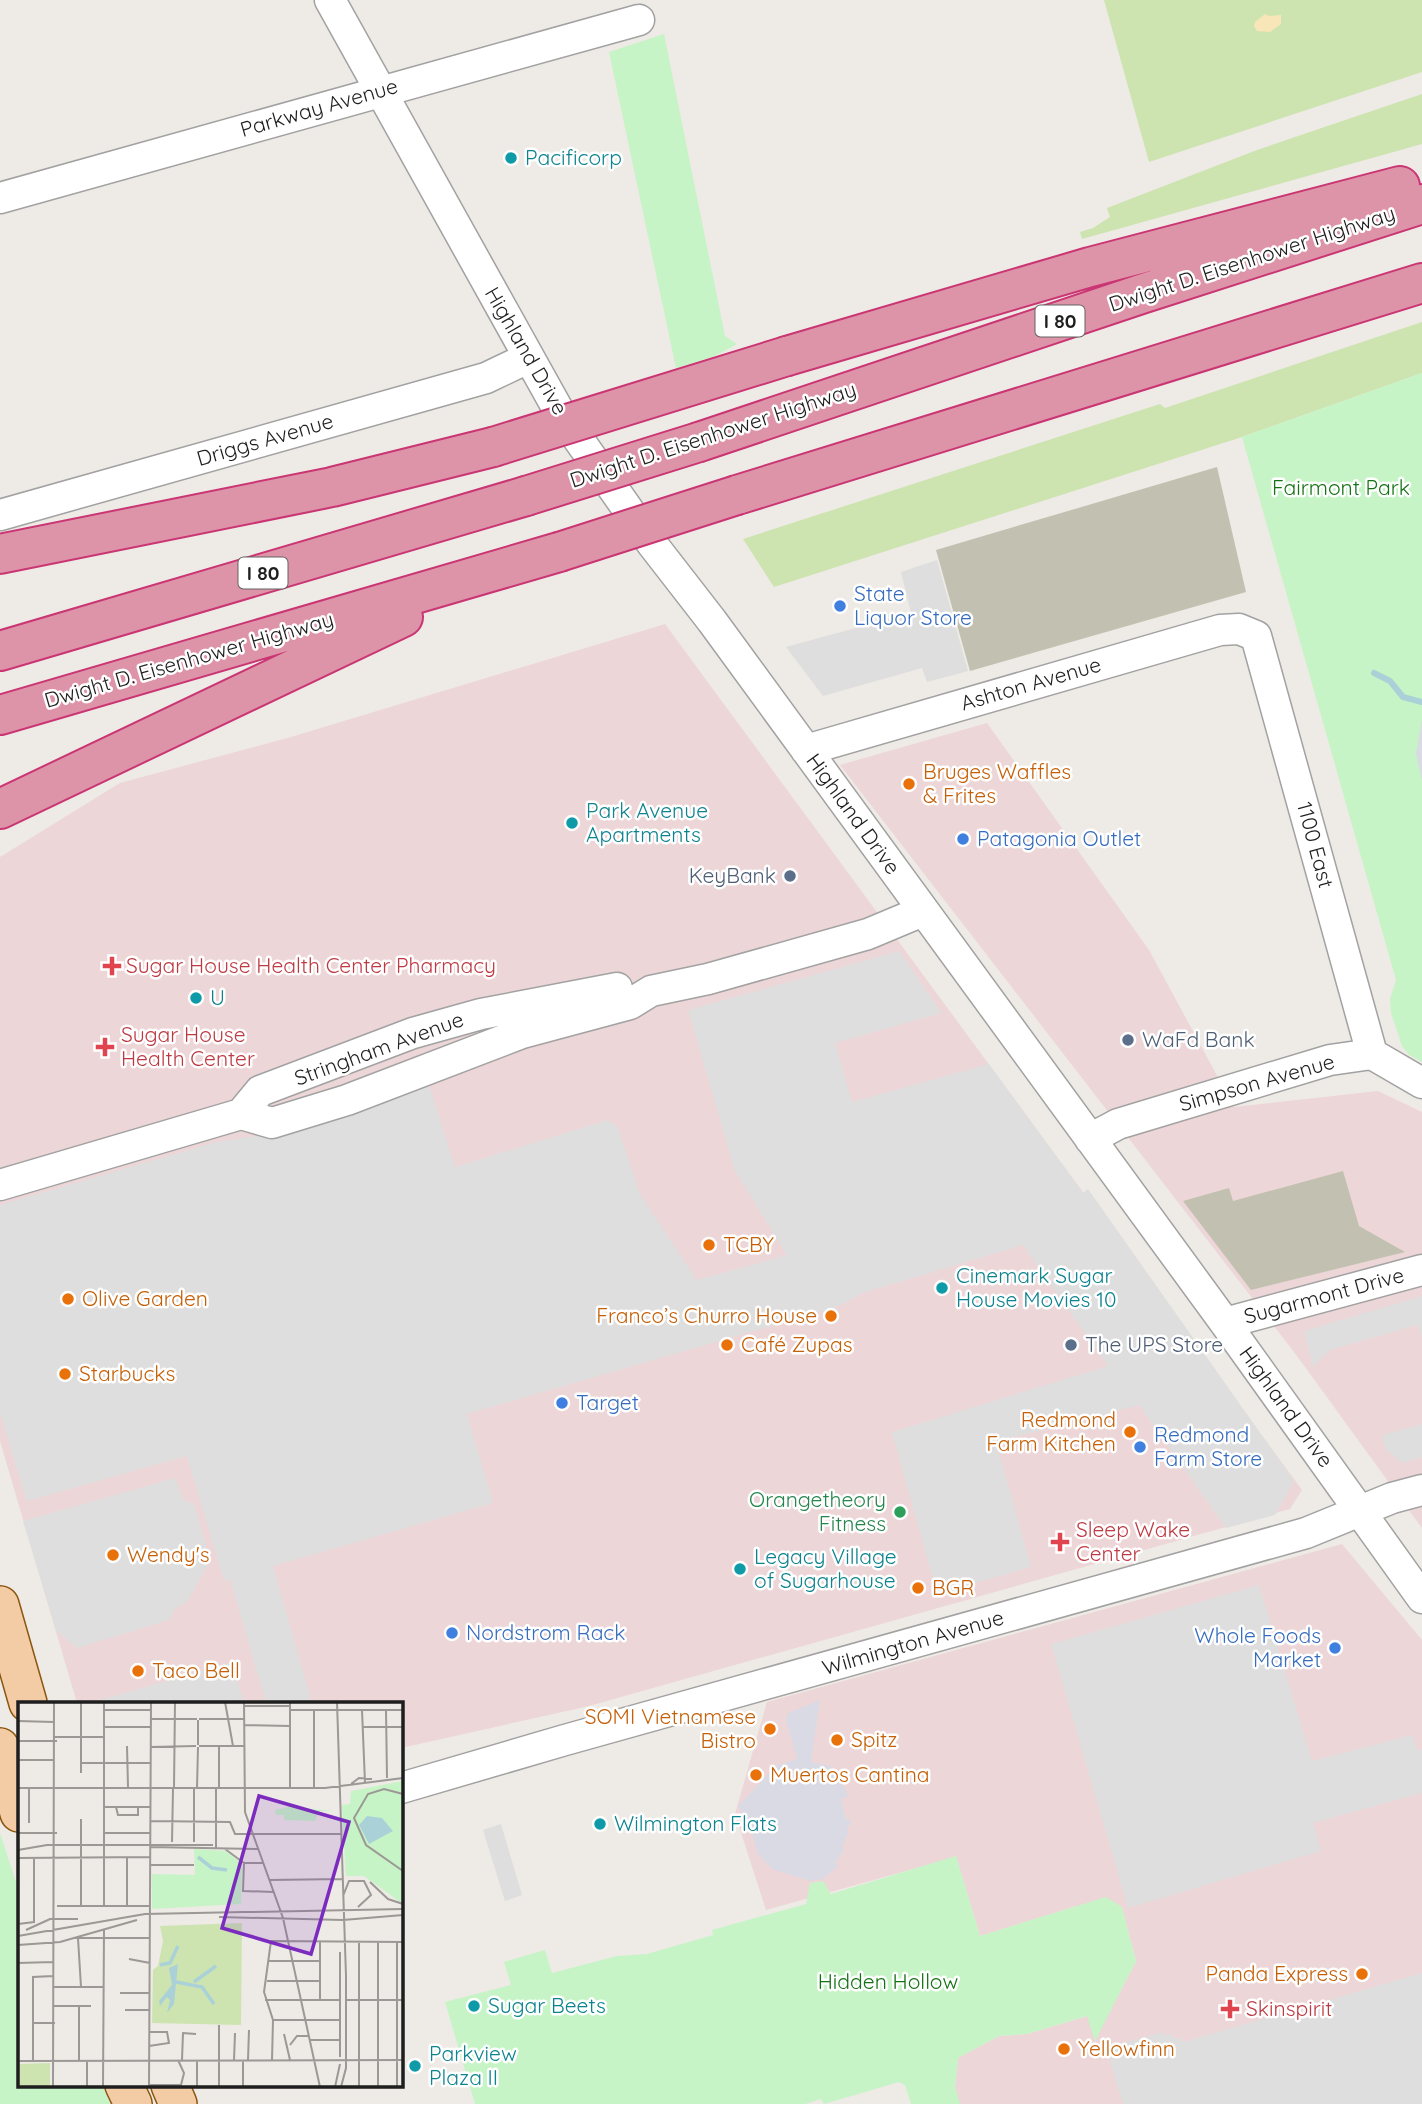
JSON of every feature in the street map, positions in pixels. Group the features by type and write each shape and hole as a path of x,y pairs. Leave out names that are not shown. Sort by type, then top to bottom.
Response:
{"highway":[{"path":"0,554 332,486 494,447 787,356 1090,267 1422,181"},
{"name":"Dwight D. Eisenhower Highway","path":"0,651 526,496 699,442 1141,294 1422,204"},
{"name":"Dwight D. Eisenhower Highway","path":"0,715 559,552 1422,283"},
{"path":"0,809 510,566"}],"main road":[{"path":"0,1605 28,1702"},
{"path":"0,1747 18,1810"},
{"path":"124,2086 133,2104"},
{"path":"170,2086 178,2104"}],"street":[{"name":"Highland Drive","path":"330,0 528,358 578,442 1225,1323 1422,1598"},
{"name":"Parkway Avenue","path":"0,198 379,91 636,7"},
{"name":"Driggs Avenue","path":"0,515 486,378 528,358"},
{"name":"Ashton Avenue","path":"806,750 1220,630 1239,629 1256,636"},
{"name":"1100 East","path":"1256,636 1372,1055"},
{"name":"Stringham Avenue","path":"0,1185 241,1114 260,1091 439,1025 513,1007 627,986 651,991 708,979 868,934 923,911"},
{"path":"1372,1055 1422,1083"},
{"name":"Simpson Avenue","path":"1090,1139 1118,1124 1330,1060 1372,1055"},
{"name":"Sugarmont Drive","path":"1225,1323 1422,1270"},
{"name":"Wilmington Avenue","path":"402,1788 1306,1533 1392,1498 1422,1490"}],"shaded area":[{"path":"1217,467 1246,592 970,671 936,550"},
{"path":"937,560 968,671 927,682 922,668 823,696 786,647 911,613 901,572"},
{"path":"665,624 1302,1490 1290,1509 589,1706 402,1748 402,1702 77,1702 0,1441 0,857 120,783 291,737"},
{"path":"1422,719 1422,781 1416,754"},
{"path":"987,723 1149,950 1234,1107 1378,1091 1422,1112 1422,1528 1297,1356 840,765"},
{"path":"899,951 942,1013 835,1043 852,1102 989,1064 1083,1193 1088,1189 1294,1481 1275,1515 1226,1528 1139,1405 996,1442 1031,1567 937,1594 892,1432 1108,1366 1023,1245 863,1293 837,1307 467,1414 493,1503 273,1566 312,1702 266,1702 230,1579 224,1581 187,1456 27,1501 0,1413 0,1205 213,1143 266,1134 429,1085 455,1167 608,1120 618,1128 640,1194 697,1280 787,1255 735,1171 688,1010"},
{"path":"1343,1171 1359,1226 1405,1252 1251,1290 1183,1201 1229,1188 1233,1201"},
{"path":"1422,1296 1422,1337 1418,1325 1330,1350 1310,1369 1312,1363 1304,1331"},
{"path":"1422,1424 1422,1457 1402,1463 1386,1450 1382,1435"},
{"path":"175,1478 183,1500 194,1504 210,1561 187,1602 176,1608 169,1620 77,1648 56,1630 23,1521"},
{"path":"1342,1544 1422,1640 1422,2104 959,2104 955,2087 958,2058 999,2036 1027,2034 1088,2016 1095,2040 1136,1961 1122,1907 1077,1906 980,1936 956,1857 766,1910 735,1814 767,1702"},
{"path":"1259,1585 1312,1761 1412,1735 1418,1751 1422,1749 1422,1793 1313,1823 1321,1851 1128,1908 1051,1644"},
{"path":"232,1662 244,1702 93,1702"},
{"path":"820,1700 811,1762 834,1767 831,1773 840,1781 849,1796 841,1799 846,1819 849,1819 851,1825 847,1826 848,1832 842,1848 844,1850 835,1863 838,1866 823,1879 810,1881 772,1869 758,1854 751,1831 738,1806 776,1766 797,1759 786,1720 788,1713"},
{"path":"501,1824 522,1895 505,1901 483,1830"},
{"path":"1422,1973 1422,2104 1123,2104 1106,2048 1163,2032 1165,2036 1172,2034 1174,2039 1182,2037 1183,2042"}],"green space":[{"path":"1104,0 1422,0 1422,72 1149,162"},
{"path":"664,34 725,336 737,344 713,357 676,368 609,52"},
{"path":"1422,94 1422,144 1082,239 1080,232 1093,228 1110,217 1107,208 1257,150"},
{"path":"1422,322 1422,373 1242,437 774,587 743,539 1160,404 1165,408"},
{"name":"Fairmont Park","path":"1422,373 1422,1062 1409,1055 1402,1046 1391,1013 1390,999 1396,980 1242,437"},
{"path":"0,1833 18,1888 18,2086 102,2086 110,2104 0,2104"},
{"name":"Hidden Hollow","path":"956,1856 980,1936 1106,1897 1122,1907 1136,1961 1095,2041 1087,2016 1027,2034 999,2036 958,2058 955,2087 960,2104 911,2104 905,2085 899,2082 824,2104 821,2099 805,2104 475,2104 445,2002 511,1985 504,1962 545,1950 552,1973 617,1956 647,1954 713,1935 712,1930 806,1904 810,1883 823,1881 831,1894"}],"sand":[{"path":"1265,14 1281,15 1281,24 1270,32 1257,31 1255,22"}],"waterway":[{"path":"1374,673 1390,681 1403,697 1422,702"}],"place":[{"name":"Pacificorp","path":"511,158"},
{"name":"State Liquor Store","path":"840,606"},
{"name":"Bruges Waffles & Frites","path":"909,784"},
{"name":"Park Avenue Apartments","path":"572,823"},
{"name":"Patagonia Outlet","path":"963,839"},
{"name":"KeyBank","path":"790,876"},
{"name":"Sugar House Health Center Pharmacy","path":"112,966"},
{"name":"U","path":"196,998"},
{"name":"WaFd Bank","path":"1128,1040"},
{"name":"Sugar House Health Center","path":"105,1047"},
{"name":"TCBY","path":"709,1245"},
{"name":"Cinemark Sugar House Movies 10","path":"942,1288"},
{"name":"Olive Garden","path":"68,1299"},
{"name":"Franco’s Churro House","path":"831,1316"},
{"name":"Café Zupas","path":"727,1345"},
{"name":"The UPS Store","path":"1071,1345"},
{"name":"Starbucks","path":"65,1374"},
{"name":"Target","path":"562,1403"},
{"name":"Redmond Farm Kitchen","path":"1130,1432"},
{"name":"Redmond Farm Store","path":"1140,1447"},
{"name":"Orangetheory Fitness","path":"900,1512"},
{"name":"Sleep Wake Center","path":"1060,1542"},
{"name":"Wendy's","path":"113,1555"},
{"name":"Legacy Village of Sugarhouse","path":"740,1569"},
{"name":"BGR","path":"918,1588"},
{"name":"Nordstrom Rack","path":"452,1633"},
{"name":"Whole Foods Market","path":"1335,1648"},
{"name":"Taco Bell","path":"138,1671"},
{"name":"SOMI Vietnamese Bistro","path":"770,1729"},
{"name":"Spitz","path":"837,1740"},
{"name":"Muertos Cantina","path":"756,1775"},
{"name":"Wilmington Flats","path":"600,1824"},
{"name":"Panda Express","path":"1362,1974"},
{"name":"Sugar Beets","path":"474,2006"},
{"name":"Skinspirit","path":"1230,2009"},
{"name":"Yellowfinn","path":"1064,2049"},
{"name":"Parkview Plaza II","path":"415,2066"}]}
